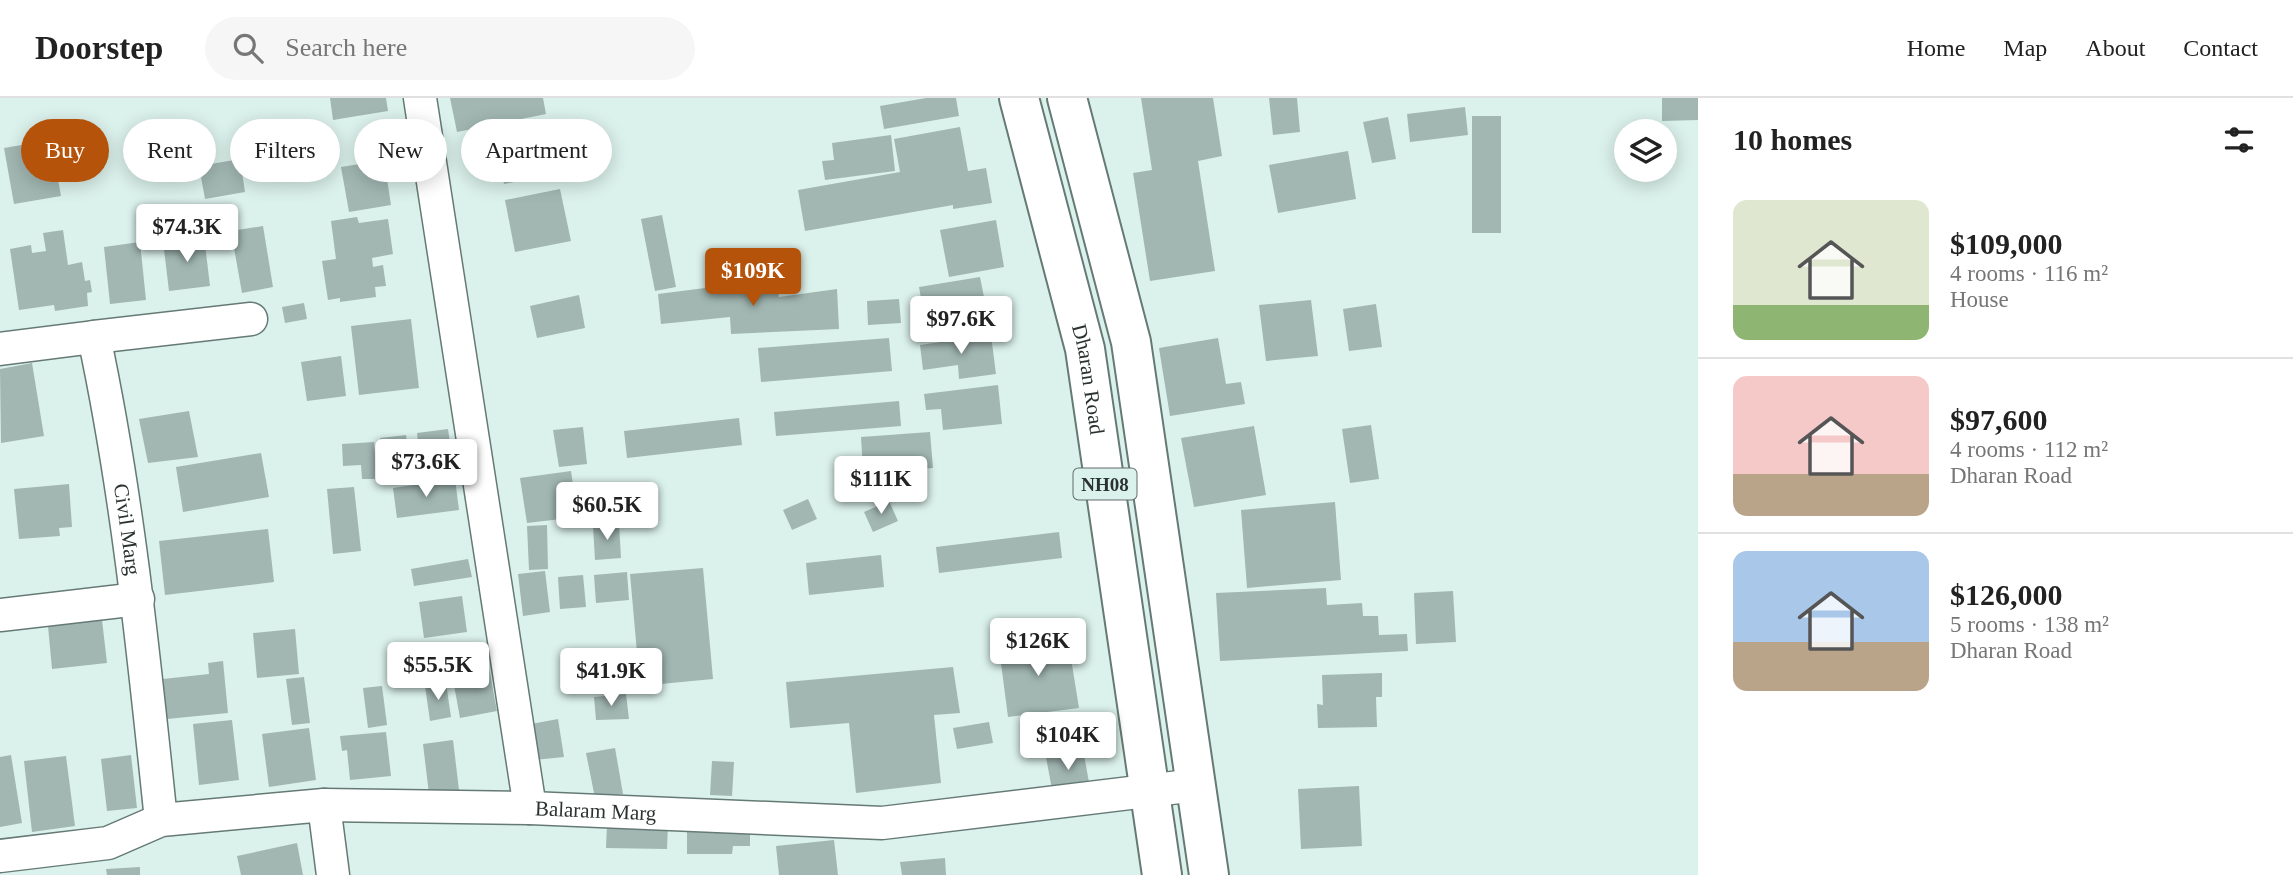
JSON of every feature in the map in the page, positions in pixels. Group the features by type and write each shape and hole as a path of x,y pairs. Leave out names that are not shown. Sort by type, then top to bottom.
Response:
{"main road":[{"name":"Dharan Road","path":"1019,98 1085,349 1163,875"},
{"name":"NH08","path":"1067,98 1131,342 1209,875"}],"street":[{"path":"420,98 530,808"},
{"path":"0,349 251,320"},
{"name":"Civil Marg","path":"94,337 112,422 138,599 161,820"},
{"path":"0,615 138,599"},
{"name":"Balaram Marg","path":"0,856 108,843 161,820 324,805 530,808 882,823 1196,785"},
{"path":"324,805 333,875"}],"building":[{"path":"330,98 386,98 388,111 333,119"},
{"path":"450,98 543,98 546,114 521,119 461,119 461,131 457,132"},
{"path":"926,98 956,98 959,116 884,129 880,106"},
{"path":"1141,98 1213,98 1222,156 1198,161 1215,271 1150,281 1133,173 1152,170"},
{"path":"1269,98 1297,98 1300,132 1273,135"},
{"path":"1662,98 1698,98 1698,120 1662,119"},
{"path":"1465,107 1468,135 1410,142 1407,114"},
{"path":"1472,116 1501,116 1501,233 1472,233"},
{"path":"1388,117 1396,159 1372,163 1363,122"},
{"path":"960,127 968,171 986,168 992,203 953,209 953,205 805,231 798,190 900,172 894,139"},
{"path":"891,135 895,171 825,180 822,161 834,160 832,143"},
{"path":"21,145 21,182 58,182 61,196 14,204 4,148"},
{"path":"1348,151 1356,199 1278,213 1269,165"},
{"path":"230,161 230,182 243,182 245,192 205,199 202,182 216,182 216,163"},
{"path":"354,165 354,182 387,182 391,205 349,212 341,167"},
{"path":"560,189 571,241 515,252 505,200"},
{"path":"662,215 676,287 655,291 641,219"},
{"path":"357,217 359,223 388,219 393,254 372,258 373,267 383,265 386,286 375,287 376,297 340,302 340,298 328,300 322,261 336,259 331,221"},
{"path":"996,220 1004,267 949,277 940,230"},
{"path":"263,226 273,287 242,293 231,231"},
{"path":"63,230 68,265 82,262 85,281 90,280 92,292 87,293 88,306 55,311 54,305 19,310 10,249 31,245 32,253 46,251 43,233"},
{"path":"204,236 210,286 169,291 163,241"},
{"path":"140,242 146,300 110,304 104,247"},
{"path":"980,277 984,297 973,298 977,322 965,324 963,316 925,322 919,287"},
{"path":"775,279 779,297 837,289 839,329 731,334 730,317 661,324 658,294"},
{"path":"579,295 585,328 537,338 530,306"},
{"path":"899,299 901,323 868,325 867,301"},
{"path":"1311,300 1318,356 1266,361 1259,305"},
{"path":"304,303 307,319 285,323 282,307"},
{"path":"1376,304 1382,347 1349,351 1343,309"},
{"path":"411,319 419,388 359,395 351,326"},
{"path":"991,335 996,374 959,379 958,365 923,370 920,345"},
{"path":"889,338 892,371 761,382 758,348"},
{"path":"1218,338 1226,384 1241,382 1245,404 1170,416 1159,348"},
{"path":"341,356 346,396 307,401 301,362"},
{"path":"32,363 44,436 1,443 0,369"},
{"path":"998,385 1002,424 943,430 941,409 926,410 924,394"},
{"path":"899,401 901,426 776,436 774,412"},
{"path":"189,411 198,457 148,463 139,419"},
{"path":"739,418 742,445 627,458 624,431"},
{"path":"1371,425 1379,479 1350,483 1342,429"},
{"path":"1254,426 1266,495 1194,507 1181,438"},
{"path":"583,427 587,464 559,467 553,430"},
{"path":"448,429 452,456 420,460 417,433"},
{"path":"930,432 933,468 889,471 890,485 864,487 861,437"},
{"path":"406,435 411,474 385,477 380,438"},
{"path":"374,442 377,479 362,479 361,465 343,466 342,444"},
{"path":"261,453 269,497 183,512 176,467"},
{"path":"571,471 578,517 527,523 520,478"},
{"path":"455,479 459,510 397,518 393,488"},
{"path":"69,484 72,527 59,528 60,536 19,539 14,489"},
{"path":"354,487 361,551 333,554 327,489"},
{"path":"808,499 817,519 792,530 783,510"},
{"path":"889,501 898,521 873,532 864,512"},
{"path":"1335,502 1341,580 1247,588 1241,510"},
{"path":"619,524 621,558 595,560 593,526"},
{"path":"547,525 548,569 529,570 527,526"},
{"path":"268,529 274,582 165,595 159,541"},
{"path":"1059,532 1062,558 939,573 936,547"},
{"path":"881,555 884,587 809,595 806,563"},
{"path":"468,559 472,577 414,586 411,569"},
{"path":"703,568 713,679 640,686 630,574"},
{"path":"545,571 550,612 523,616 518,574"},
{"path":"627,572 629,600 596,603 594,575"},
{"path":"583,575 586,607 560,609 558,577"},
{"path":"1326,588 1327,605 1362,603 1363,616 1378,616 1379,635 1407,634 1408,651 1220,661 1216,593"},
{"path":"1453,591 1456,642 1416,644 1414,593"},
{"path":"462,596 467,632 424,638 419,602"},
{"path":"102,620 107,663 52,669 48,626"},
{"path":"295,629 299,674 257,678 253,633"},
{"path":"1068,640 1079,708 1008,717 999,648"},
{"path":"223,661 228,713 167,719 163,679 209,674 208,663"},
{"path":"953,667 960,713 934,715 941,783 856,793 849,723 790,728 786,682"},
{"path":"489,668 497,711 460,718 452,674"},
{"path":"1382,673 1382,697 1376,697 1377,727 1318,728 1317,704 1323,705 1322,675"},
{"path":"304,677 310,723 292,725 286,679"},
{"path":"446,683 451,717 430,721 425,686"},
{"path":"382,686 387,725 368,728 363,688"},
{"path":"626,694 629,719 596,720 594,697"},
{"path":"558,719 564,757 534,760 531,724"},
{"path":"232,720 239,780 199,785 193,724"},
{"path":"989,722 993,743 957,749 953,728"},
{"path":"309,728 316,780 269,787 262,734"},
{"path":"386,732 391,776 350,780 347,750 342,751 340,736"},
{"path":"453,740 459,790 429,794 423,744"},
{"path":"615,748 623,794 595,798 586,753"},
{"path":"1083,749 1090,788 1053,795 1046,757"},
{"path":"11,755 22,823 0,827 0,757"},
{"path":"131,755 137,808 107,811 101,759"},
{"path":"66,756 75,826 32,832 24,761"},
{"path":"712,761 734,762 732,796 710,795"},
{"path":"1359,786 1362,846 1301,849 1298,789"},
{"path":"607,823 668,825 667,849 606,848"},
{"path":"687,824 750,825 750,846 733,846 732,854 687,854"},
{"path":"834,840 838,875 779,875 776,846"},
{"path":"297,843 303,875 241,875 237,856"},
{"path":"945,858 946,875 902,875 900,862"},
{"path":"140,867 140,875 107,875 106,869"}]}
